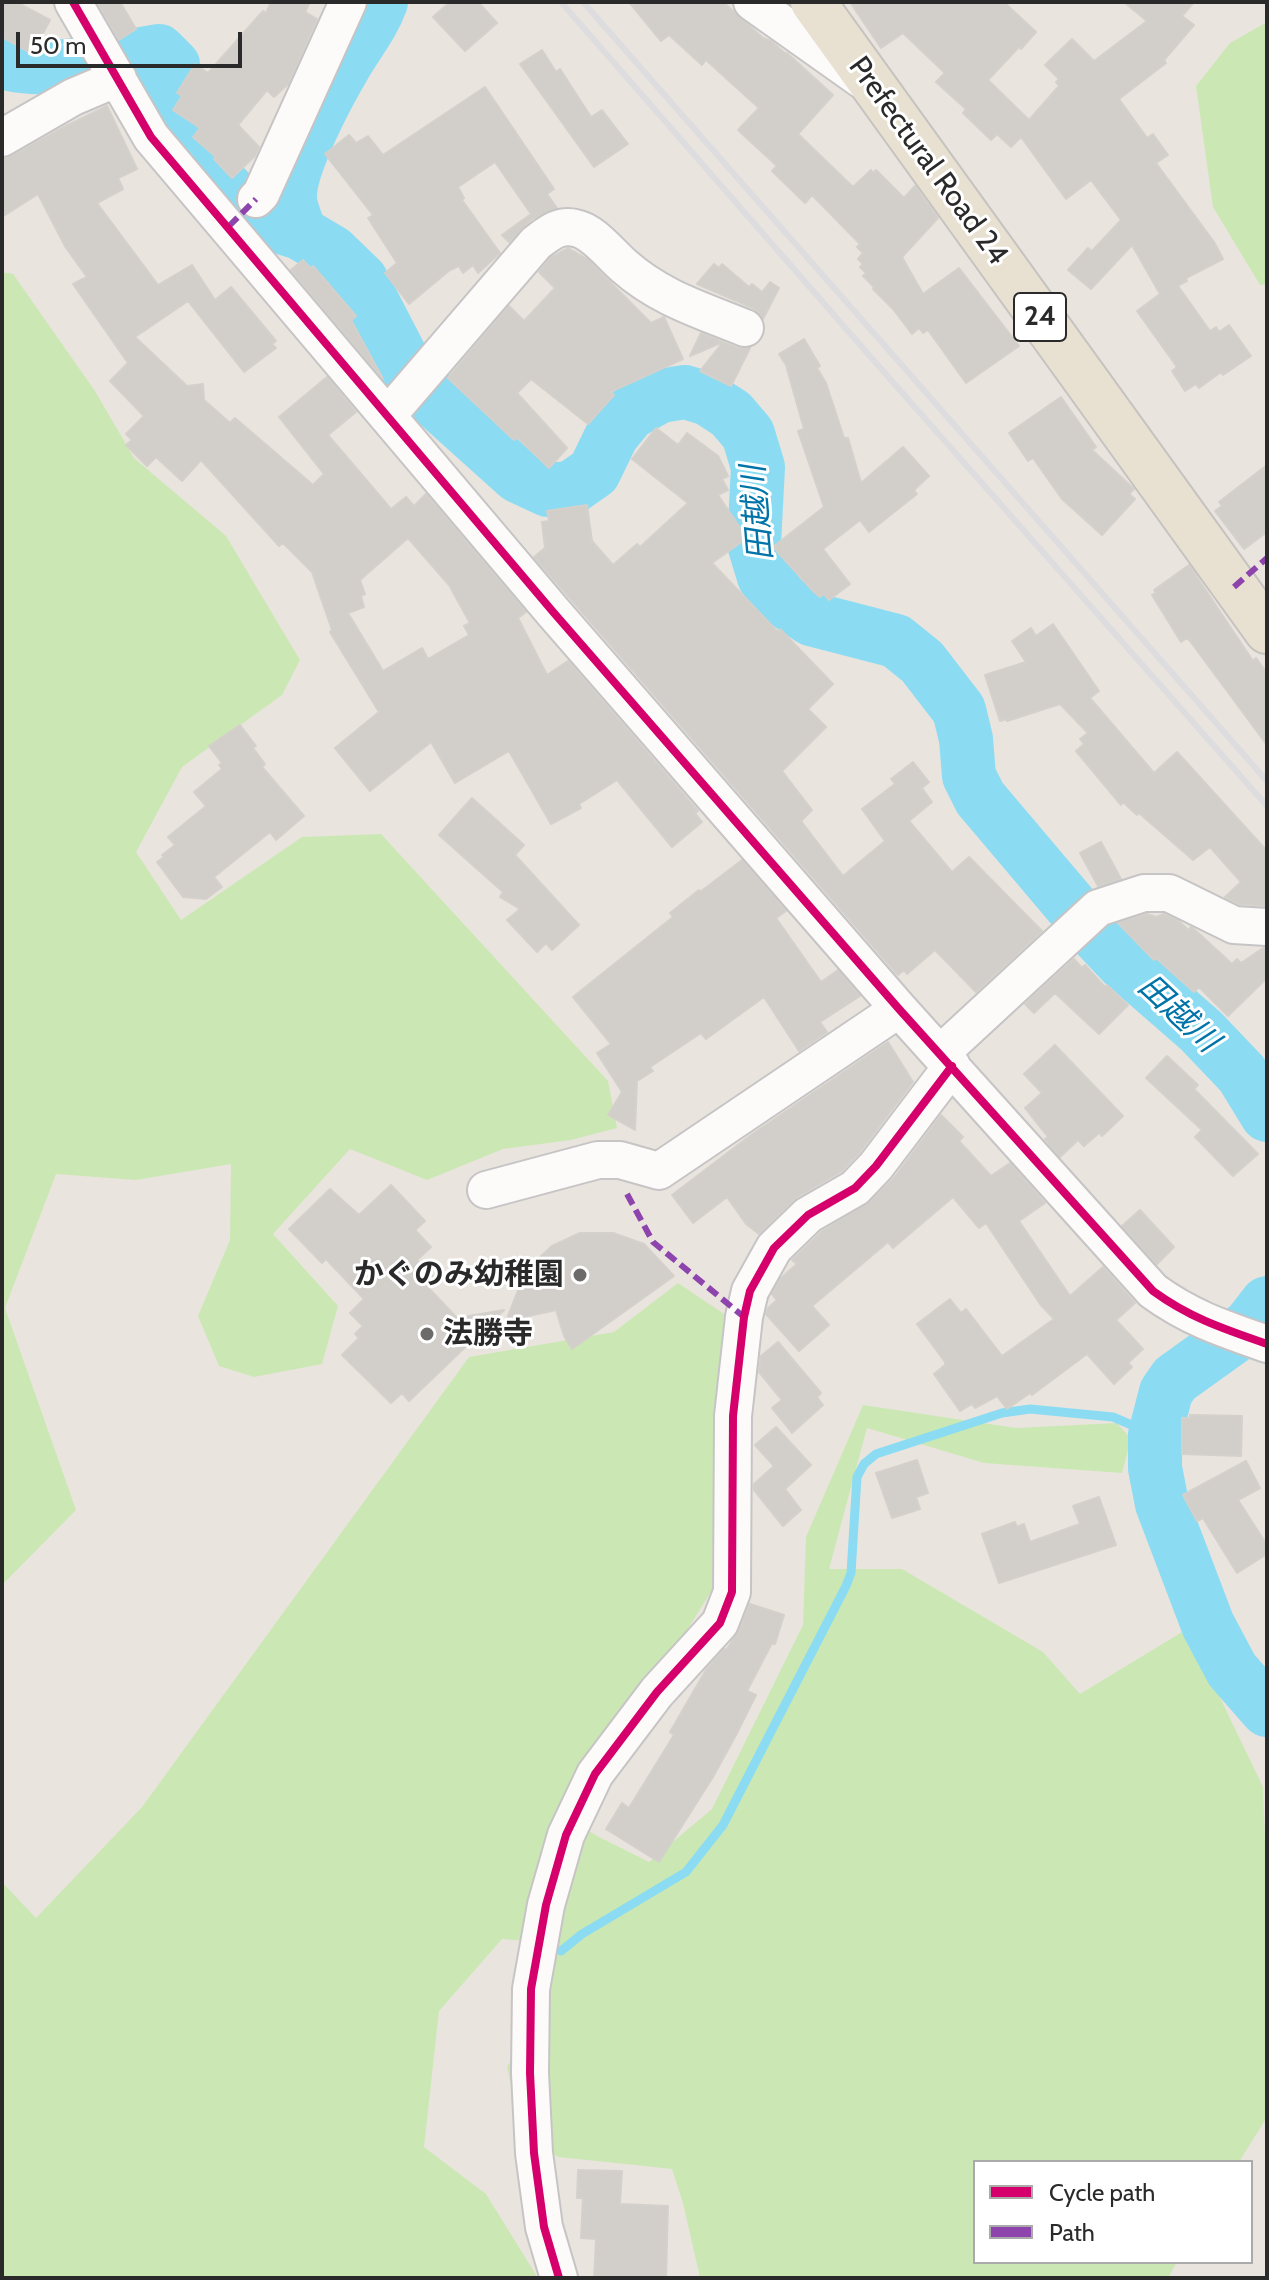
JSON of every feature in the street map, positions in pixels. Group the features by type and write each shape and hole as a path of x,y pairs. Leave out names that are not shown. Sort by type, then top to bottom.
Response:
{"main road":[{"name":"Prefectural Road 24","path":"813,2 1267,631"}],"street":[{"path":"73,2 151,137 396,407 554,613 899,1009 1153,1291 1181,1311 1215,1327 1264,1343"},
{"path":"256,199 261,194 348,2"},
{"path":"752,2 876,90"},
{"path":"2,138 73,97 111,66"},
{"path":"396,407 536,243 560,227 577,228 592,237 644,284 659,293 745,328"},
{"path":"559,2278 544,2227 534,2153 530,2073 531,1989 546,1905 566,1835 595,1774 657,1692 720,1623 732,1592 733,1416 744,1317 750,1291 774,1248 808,1215 855,1188 876,1166 946,1060 1098,908 1144,893 1169,893 1234,925 1267,927"},
{"path":"486,1190 598,1160 620,1160 659,1171 899,1009"}],"green space":[{"path":"1267,22 1267,284 1260,285 1213,207 1196,86 1230,43"},
{"path":"2,272 13,274 95,391 134,458 226,536 300,660 282,695 182,767 136,852 181,920 302,837 381,834 608,1081 617,1128 571,1140 503,1149 427,1180 350,1149 273,1234 338,1306 322,1364 254,1377 219,1366 198,1316 230,1240 231,1164 136,1180 56,1174 5,1308 76,1510 2,1585"},
{"path":"678,1283 727,1316 715,1412 712,1590 659,1675 560,1812 597,1836 649,1862 712,1809 803,1625 806,1537 863,1405 1016,1428 1117,1423 1131,1439 1122,1473 984,1463 867,1428 829,1569 902,1569 1043,1652 1080,1694 1187,1629 1263,1787 1267,1895 1267,2117 1240,2160 973,2160 973,2264 1176,2264 1168,2278 700,2278 672,2169 559,2157 523,2141 507,2067 549,2000 543,1992 555,1943 502,1939 439,2011 424,2147 486,2194 538,2278 2,2278 2,1882 36,1918 142,1807 469,1357 614,1332"}],"building":[{"path":"2,2 16,2 50,20 32,54 2,37"},
{"path":"97,2 120,2 136,29 119,40"},
{"path":"271,2 310,2 305,12 317,19 288,84 274,97 267,90 238,125 259,147 255,156 232,178 214,159 216,157 193,137 200,128 173,110 182,96 177,93 195,64 208,73 263,11 266,13"},
{"path":"450,2 478,2 497,23 465,51 433,17"},
{"path":"629,2 723,2 763,38 787,53 833,95 798,134 853,187 871,170 873,173 876,170 904,198 915,186 938,218 902,257 923,294 959,268 1019,346 966,383 928,330 923,333 919,328 912,334 863,276 866,273 858,259 863,253 857,247 860,244 812,195 805,203 772,171 777,166 738,130 759,108 706,60 702,65 669,35 661,41"},
{"path":"850,2 1006,4 1036,32 988,80 1029,120 1059,86 1056,82 1059,79 1045,65 1072,39 1094,61 1147,21 1124,2 1194,2 1182,16 1194,25 1164,60 1166,63 1119,99 1147,138 1153,134 1168,155 1156,163 1223,259 1186,278 1187,281 1178,286 1210,331 1216,327 1219,332 1229,325 1251,356 1199,388 1196,384 1185,391 1172,371 1177,367 1137,311 1160,294 1132,245 1091,289 1068,270 1088,248 1092,251 1121,220 1091,180 1066,199 1021,137 1011,147 997,134 991,140 963,113 966,109 936,82 945,73 903,33 881,48"},
{"path":"542,50 556,72 560,69 591,117 602,110 628,144 594,167 520,64"},
{"path":"485,87 554,189 547,194 557,208 532,219 509,242 502,235 531,214 495,162 458,187 464,198 462,200 500,253 478,273 473,265 463,273 459,266 450,270 409,304 385,273 397,263 368,218 373,215 325,154 349,135 356,143 368,136 383,155"},
{"path":"107,106 137,169 118,178 123,189 97,203 158,285 192,265 215,300 231,287 276,341 272,344 276,348 244,372 188,301 135,337 187,386 203,384 204,400 230,423 235,418 313,485 324,474 279,417 327,377 356,412 328,435 391,509 406,497 414,506 426,494 526,612 518,618 547,675 568,661 698,811 695,813 702,822 672,847 617,780 579,804 581,808 551,824 509,751 455,783 431,742 370,791 335,748 379,712 330,632 332,630 312,572 283,543 279,546 201,460 182,481 156,457 147,466 126,445 132,440 126,434 144,416 110,381 128,363 73,284 87,277 66,248 38,194 2,217 2,159","holes":["408,538 449,585 470,623 464,626 469,635 428,659 422,648 383,671 348,613 364,607 361,596 365,594 360,580"]},
{"path":"568,248 587,259 651,323 664,317 683,359 610,392 614,395 588,424 531,379 517,393 567,448 549,468 448,378 509,306 524,321 555,288 539,272 550,258"},
{"path":"303,260 310,268 313,266 356,316 351,320 383,379 291,270"},
{"path":"714,264 719,268 722,264 749,287 752,284 762,292 770,282 779,288 763,319 753,308 697,284"},
{"path":"701,333 723,342 690,356"},
{"path":"804,339 820,366 817,368 826,383 844,438 848,438 861,483 903,447 929,476 914,490 917,494 869,532 860,520 823,549 850,584 829,600 824,594 820,597 814,592 773,547 824,507 798,431 804,429 786,365 779,354"},
{"path":"723,342 738,348 750,348 731,386 700,371"},
{"path":"1061,397 1096,447 1092,450 1134,489 1129,494 1135,499 1102,535 1062,499 1033,458 1028,461 1009,433"},
{"path":"656,428 678,445 687,433 718,456 728,476 722,479 728,490 718,495 747,538 712,563 833,684 808,709 826,727 782,771 812,810 801,821 843,876 885,841 862,809 895,784 891,779 913,762 929,782 922,788 932,802 909,821 952,872 969,857 1042,931 976,992 935,950 907,974 904,970 898,975 534,557 545,548 542,522 549,521 547,511 587,505 592,541 613,565 637,544 640,547 688,503 632,459"},
{"path":"1267,465 1267,532 1244,549 1215,511 1222,506 1219,502"},
{"path":"1189,565 1253,661 1256,658 1267,673 1267,745 1190,641 1187,638 1181,642 1152,595 1156,593 1154,590"},
{"path":"1053,624 1099,691 1090,698 1154,773 1177,752 1267,851 1267,906 1239,904 1225,897 1241,882 1210,847 1193,860 1139,813 1137,815 1123,802 1121,805 1076,751 1084,744 1080,739 1088,733 1060,704 1000,721 985,675 1026,662 1012,641 1031,628 1036,636"},
{"path":"240,725 256,746 253,748 265,764 262,767 304,816 276,840 270,832 214,877 222,887 206,899 183,897 157,862 175,845 168,837 206,806 194,792 222,769 219,765 222,763 209,746"},
{"path":"472,798 524,845 515,855 579,925 552,950 546,943 537,952 507,920 520,909 500,897 503,892 439,835"},
{"path":"1101,842 1121,879 1098,886 1080,853"},
{"path":"742,860 786,911 776,918 821,982 838,970 860,996 820,1022 827,1032 799,1051 764,997 706,1039 701,1033 650,1067 653,1071 637,1081 635,1130 608,1115 622,1092 597,1053 611,1044 573,997 673,917 670,913"},
{"path":"1147,914 1156,917 1164,914 1179,921 1188,930 1191,927 1232,964 1237,959 1241,963 1267,948 1267,978 1228,1016 1199,987 1194,992 1156,958 1154,960 1118,923"},
{"path":"1074,959 1082,968 1085,965 1105,987 1107,985 1128,1005 1099,1034 1055,993 1034,1013 1025,1004"},
{"path":"888,1042 913,1082 842,1171 797,1197 759,1234 746,1224 727,1197 693,1223 672,1195 751,1135"},
{"path":"1055,1045 1123,1116 1102,1136 1099,1133 1084,1146 1078,1140 1060,1157 1025,1108 1042,1093 1024,1074"},
{"path":"1167,1056 1198,1085 1194,1089 1258,1154 1233,1176 1195,1137 1202,1130 1146,1078"},
{"path":"941,1115 963,1137 959,1141 991,1176 1010,1163 1045,1203 1019,1221 1070,1296 1103,1267 1135,1303 1116,1320 1143,1349 1128,1363 1132,1367 1114,1384 1087,1354 1032,1395 1030,1393 1007,1409 997,1396 975,1408 972,1404 960,1411 934,1374 945,1362 917,1324 950,1299 961,1313 966,1309 1002,1356 1054,1319 1040,1304 986,1223 979,1228 953,1197 893,1248 888,1242 812,1306 829,1325 799,1351 766,1314 777,1300 772,1294 781,1278 797,1264 792,1260 821,1232 870,1202 893,1179"},
{"path":"391,1185 425,1221 415,1230 431,1247 417,1260 433,1276 425,1284 457,1318 504,1310 409,1401 402,1393 391,1403 342,1355 359,1338 355,1334 363,1326 350,1313 364,1299 326,1259 322,1263 289,1229 330,1189 359,1215"},
{"path":"1140,1210 1174,1247 1157,1264 1122,1226"},
{"path":"580,1233 613,1233 644,1244 674,1276 572,1349 564,1336 556,1310 506,1321 526,1270 552,1246"},
{"path":"778,1342 821,1393 817,1397 823,1405 792,1433 772,1408 782,1400 759,1372 761,1356"},
{"path":"1190,1415 1242,1416 1241,1456 1182,1454 1182,1418 1190,1418"},
{"path":"776,1427 811,1465 785,1489 801,1510 783,1526 754,1490 754,1484 774,1466 755,1445"},
{"path":"917,1460 928,1493 916,1497 920,1509 892,1518 876,1473"},
{"path":"1246,1461 1260,1488 1238,1500 1267,1545 1267,1554 1237,1573 1203,1518 1197,1521 1183,1495"},
{"path":"1099,1497 1116,1545 999,1583 982,1534 1015,1522 1017,1527 1024,1524 1030,1542 1080,1524 1073,1506"},
{"path":"750,1604 784,1615 775,1644 772,1643 747,1691 756,1695 736,1735 659,1862 606,1829 622,1803 629,1808 674,1735 670,1732 706,1670 739,1631"},
{"path":"578,2170 622,2171 620,2204 668,2206 666,2278 594,2278 596,2239 581,2238 583,2198 577,2198"}],"waterway":[{"path":"300,233 290,198 296,167 321,109 381,2"},
{"name":"田越川","path":"2,62 20,66 59,67 159,51 173,65 161,119 255,219 300,233 332,252 361,280 406,367 439,405 518,476 548,490 571,488 594,472 612,435 630,413 660,396 685,392 708,399 731,414 748,434 758,467 754,544 764,577 783,600 811,619 896,641 922,662 959,710 966,739 969,776 980,798 1123,963 1201,1031 1242,1074 1267,1115"},
{"name":"田越川","path":"1267,1303 1249,1326 1175,1379 1166,1392 1155,1435 1155,1468 1162,1504 1208,1625 1232,1670 1267,1710"},
{"path":"561,1951 582,1934 686,1872 723,1825 846,1586 851,1573 857,1477 864,1464 876,1454 1002,1413 1030,1409 1113,1417 1155,1435"}],"railway":[{"path":"561,2 1267,806"},
{"path":"583,2 1267,781"}],"marked path":[{"path":"229,226 256,199"},
{"path":"1234,587 1267,558"},
{"path":"627,1194 653,1242 744,1317"}],"cycle path":[{"path":"73,2 151,137 554,613 899,1009 1153,1291 1194,1316 1267,1344"},
{"path":"559,2278 544,2227 534,2153 530,2073 531,1989 546,1905 566,1835 595,1774 657,1692 720,1623 732,1592 733,1416 744,1317 750,1291 774,1248 808,1215 855,1188 876,1166 952,1066"}],"place":[{"name":"かぐのみ幼稚園","path":"580,1275"},
{"name":"法勝寺","path":"427,1334"}]}
